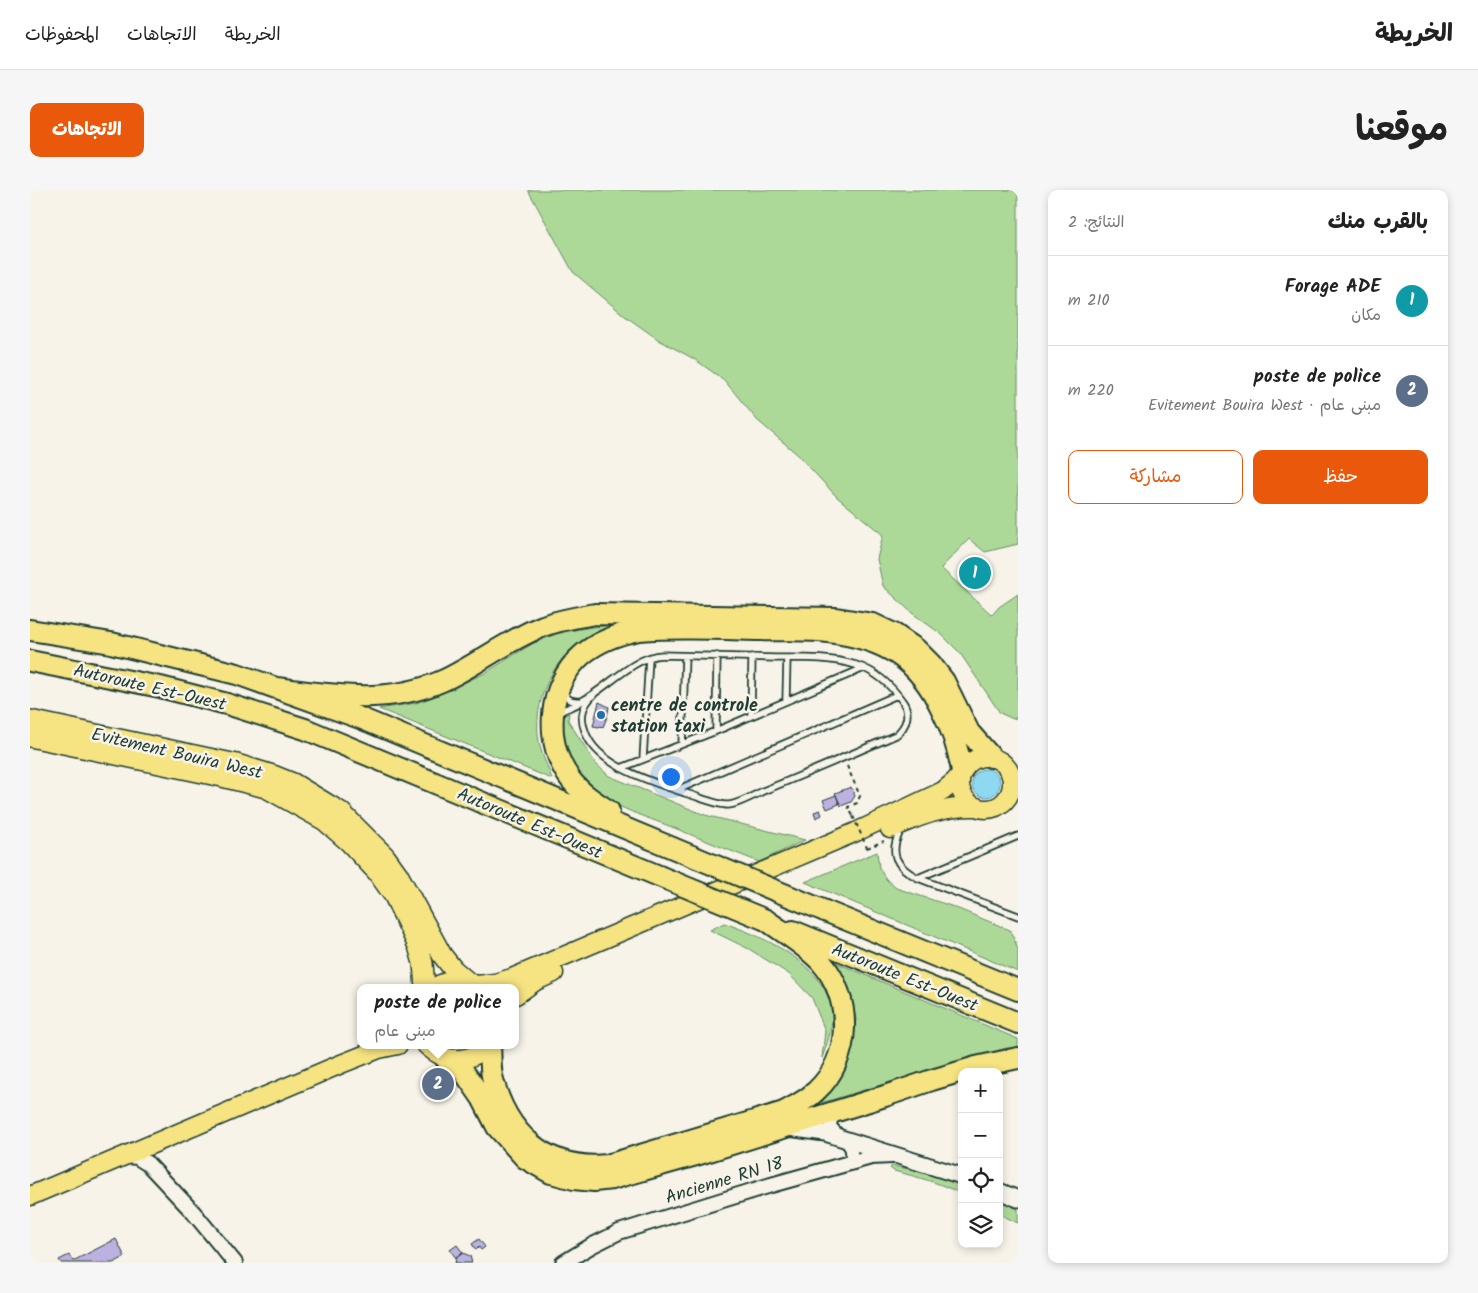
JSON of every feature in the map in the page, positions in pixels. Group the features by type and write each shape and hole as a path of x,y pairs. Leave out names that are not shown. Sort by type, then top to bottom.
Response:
{"highway":[{"path":"276,688 358,697 384,696 405,692 442,681 542,626 595,614 836,618 873,624 894,634 916,649 944,681 969,732 994,758"},
{"name":"Autoroute Est-Ouest","path":"30,630 111,643 238,674 360,718 1018,990"},
{"path":"653,839 583,793 571,780 562,766 556,750 552,727 553,709 562,682 574,664 592,648 614,636 638,630 826,632 850,635 875,642 904,659 926,681 935,695 955,738 962,772"},
{"name":"Autoroute Est-Ouest","path":"30,660 160,687 227,704 305,729 1018,1023"},
{"name":"Evitement Bouira West","path":"30,720 237,764 293,783 341,812 385,856 398,874 442,955 453,968 474,984"},
{"name":"Evitement Bouira West","path":"30,737 266,788 326,821 350,842 394,896 418,946 423,963 425,984"},
{"path":"489,1049 492,1075 500,1102 512,1124 527,1141 539,1150 552,1157 576,1165 591,1167 607,1165 784,1112 803,1101 827,1079 837,1062 844,1042 844,1019 841,1000 836,986 821,962 766,920"},
{"path":"435,1052 464,1072 482,1098 497,1127 525,1158 551,1173 574,1179 594,1181 612,1179 783,1128 932,1080 976,1067 1018,1058"}],"main road":[{"path":"485,984 512,978 856,832 943,791 954,782 974,759 980,757 1018,757"},
{"path":"519,993 544,978 905,822 938,810 959,806 995,807 1005,800 1014,785 1006,766 994,758"},
{"path":"962,772 960,785 963,796 972,805 977,807"},
{"path":"440,984 455,980 471,984"},
{"path":"30,1184 357,1045"},
{"path":"30,1196 380,1049"},
{"path":"435,1052 458,1060 470,1058 484,1049"},
{"name":"Ancienne RN 18","path":"783,1128 824,1134 903,1156 958,1175"},
{"path":"1003,1193 1018,1199"}],"street":[{"path":"841,1110 832,1119 830,1125 852,1148 853,1156 850,1163"},
{"path":"148,1164 147,1153 153,1144"},
{"name":"Ancienne RN 18","path":"563,1263 619,1232 871,1157 886,1155 903,1156"},
{"path":"126,1156 137,1157 148,1164 199,1219 236,1263"}],"lane":[{"path":"552,727 561,710 576,706 636,664 662,655 835,661 864,668 888,684 906,709 907,720 902,730 896,735 729,806 677,790 621,768 596,750 586,735 582,722 584,707 594,694"},
{"path":"682,744 685,656"},
{"path":"716,731 717,656"},
{"path":"751,716 752,657"},
{"path":"643,759 649,658"},
{"path":"786,700 787,658"},
{"path":"621,768 716,731 864,668"},
{"path":"562,682 563,690 569,700 574,702 582,701"},
{"path":"677,790 897,695"},
{"path":"905,822 894,846 897,862 904,870 918,878 1018,916"},
{"path":"918,878 1018,836"}],"path":[{"path":"844,758 860,796 857,803 848,807 867,848 885,841"}],"green space":[{"path":"528,190 1018,190 1018,544 985,552 969,539 941,568 992,615 999,607 1018,594 1018,717 1013,719 1000,713 960,653 941,634 912,613 883,586 877,559 883,535 837,497 797,454 757,420 724,380 694,359 659,340 625,316 573,272"},
{"path":"625,624 595,634 579,643 558,664 550,677 540,706 538,735 541,750 552,779 379,709 416,703 433,697 485,673 532,644 561,632"},
{"path":"569,713 568,720 595,763 609,776 705,815 805,840 759,862 625,809 589,787 574,771 567,756 562,731 563,716"},
{"path":"877,852 879,868 886,879 896,888 951,906 1010,930 1018,949 1018,972 805,882"},
{"path":"724,923 776,945 808,968 820,982 828,998 832,1016 830,1032 822,1058 825,1031 812,998 789,974 749,949 710,930"},
{"path":"832,961 1018,1039 1018,1047 973,1057 821,1103 841,1078 853,1046 856,1019 850,996"},
{"path":"892,1166 926,1172 958,1184 958,1192 929,1181 894,1171 890,1168"},
{"path":"1003,1202 1018,1209 1018,1223 1003,1216"}],"water":[{"path":"986,769 996,773 1000,783 996,793 986,797 976,793 972,783 976,773"}],"building":[{"path":"974,563 985,573 976,582 965,572"},
{"name":"centre de controle station taxi","path":"599,702 609,707 603,727 593,726"},
{"path":"851,787 855,796 851,802 841,806 835,793"},
{"path":"836,795 839,804 827,809 823,800"},
{"path":"820,810 822,815 816,818 814,812"},
{"path":"427,1083 441,1092 437,1098 423,1089"},
{"path":"116,1239 125,1257 113,1263 61,1263 59,1260 69,1255 73,1261"},
{"path":"479,1239 485,1247 481,1250 479,1247 476,1250 472,1244"},
{"path":"457,1245 463,1253 456,1258 450,1250"},
{"path":"463,1253 470,1256 472,1263 455,1263 457,1256"}],"place":[{"name":"Forage ADE","path":"975,573"},
{"name":"centre de controle station taxi","path":"601,715"},
{"name":"poste de police","path":"438,1084"}]}
